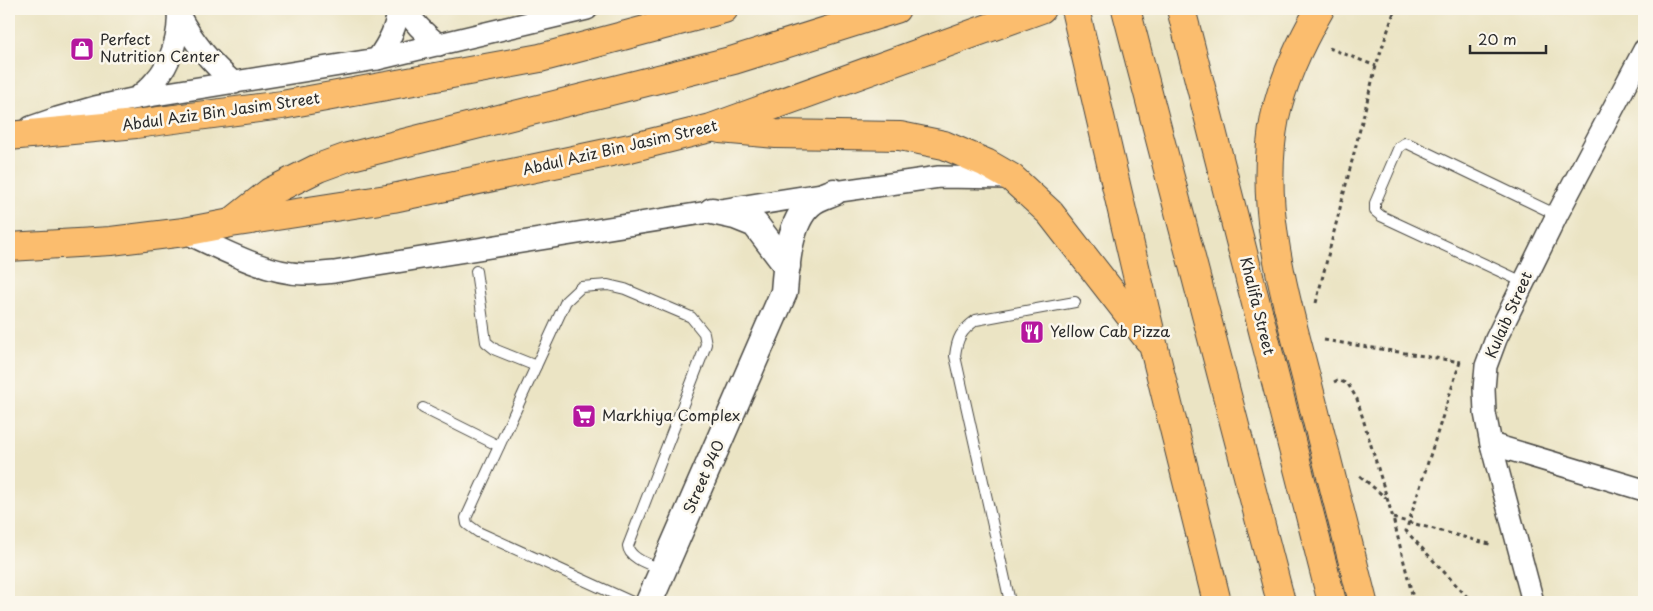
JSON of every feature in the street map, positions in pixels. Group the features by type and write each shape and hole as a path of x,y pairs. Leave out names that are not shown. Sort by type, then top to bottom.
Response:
{"main road":[{"path":"666,24 703,9"},
{"name":"Abdul Aziz Bin Jasim Street","path":"9,136 136,124 282,105 540,58 724,9"},
{"path":"231,223 270,192 318,168 348,158 734,60 896,9"},
{"name":"Abdul Aziz Bin Jasim Street","path":"9,247 111,241 184,232 393,198 630,148 711,128 1041,9"},
{"path":"1075,9 1154,348 1217,602"},
{"path":"1126,9 1281,602"},
{"name":"Khalifa Street","path":"1181,9 1332,602"},
{"path":"1320,9 1303,39 1276,116 1271,150 1270,214 1283,285 1363,602"},
{"path":"711,128 776,134 900,136 944,145 986,164 1012,178 1050,213 1154,348"}],"street":[{"path":"377,59 394,30 398,9"},
{"path":"405,9 416,24 439,45"},
{"name":"Abdul Aziz Bin Jasim Street","path":"9,136 57,118 137,98 377,59 581,10"},
{"path":"178,12 202,53 234,83"},
{"path":"137,98 155,82 168,62 176,39 178,12"},
{"name":"Kulaib Street","path":"1533,602 1491,444 1485,413 1484,389 1486,366 1496,339 1556,215 1644,50"},
{"path":"184,232 241,258 275,269 302,274 334,272 834,192 939,178 1012,178"},
{"name":"Street 940","path":"649,602 784,292 786,266 792,238 800,218 810,204 834,192"},
{"path":"712,211 736,216 755,224 786,266"},
{"path":"1491,444 1644,490"}],"lane":[{"path":"1523,282 1381,216 1375,211 1375,203 1399,147 1405,143 1410,144 1556,215"},
{"path":"476,271 486,342 496,350 536,366"},
{"path":"632,602 472,529 467,524 466,518 566,301 581,287 608,285 625,289 691,317 704,333 706,344 703,353 628,546 628,550 634,556 663,570"},
{"path":"1010,602 955,356 956,342 965,328 976,320 1075,302"},
{"path":"423,408 498,446"}],"path":[{"path":"1315,307 1376,66 1395,9"},
{"path":"1303,39 1376,66"},
{"path":"1318,339 1486,366"},
{"path":"1460,362 1406,532 1472,602"},
{"path":"1329,385 1338,380 1348,384 1357,398 1393,518 1414,602"},
{"path":"1357,474 1386,498"},
{"path":"1393,518 1520,552"}],"place":[{"name":"Perfect Nutrition Center","path":"82,49"},
{"name":"Yellow Cab Pizza","path":"1032,332"},
{"name":"Markhiya Complex","path":"584,416"}]}
